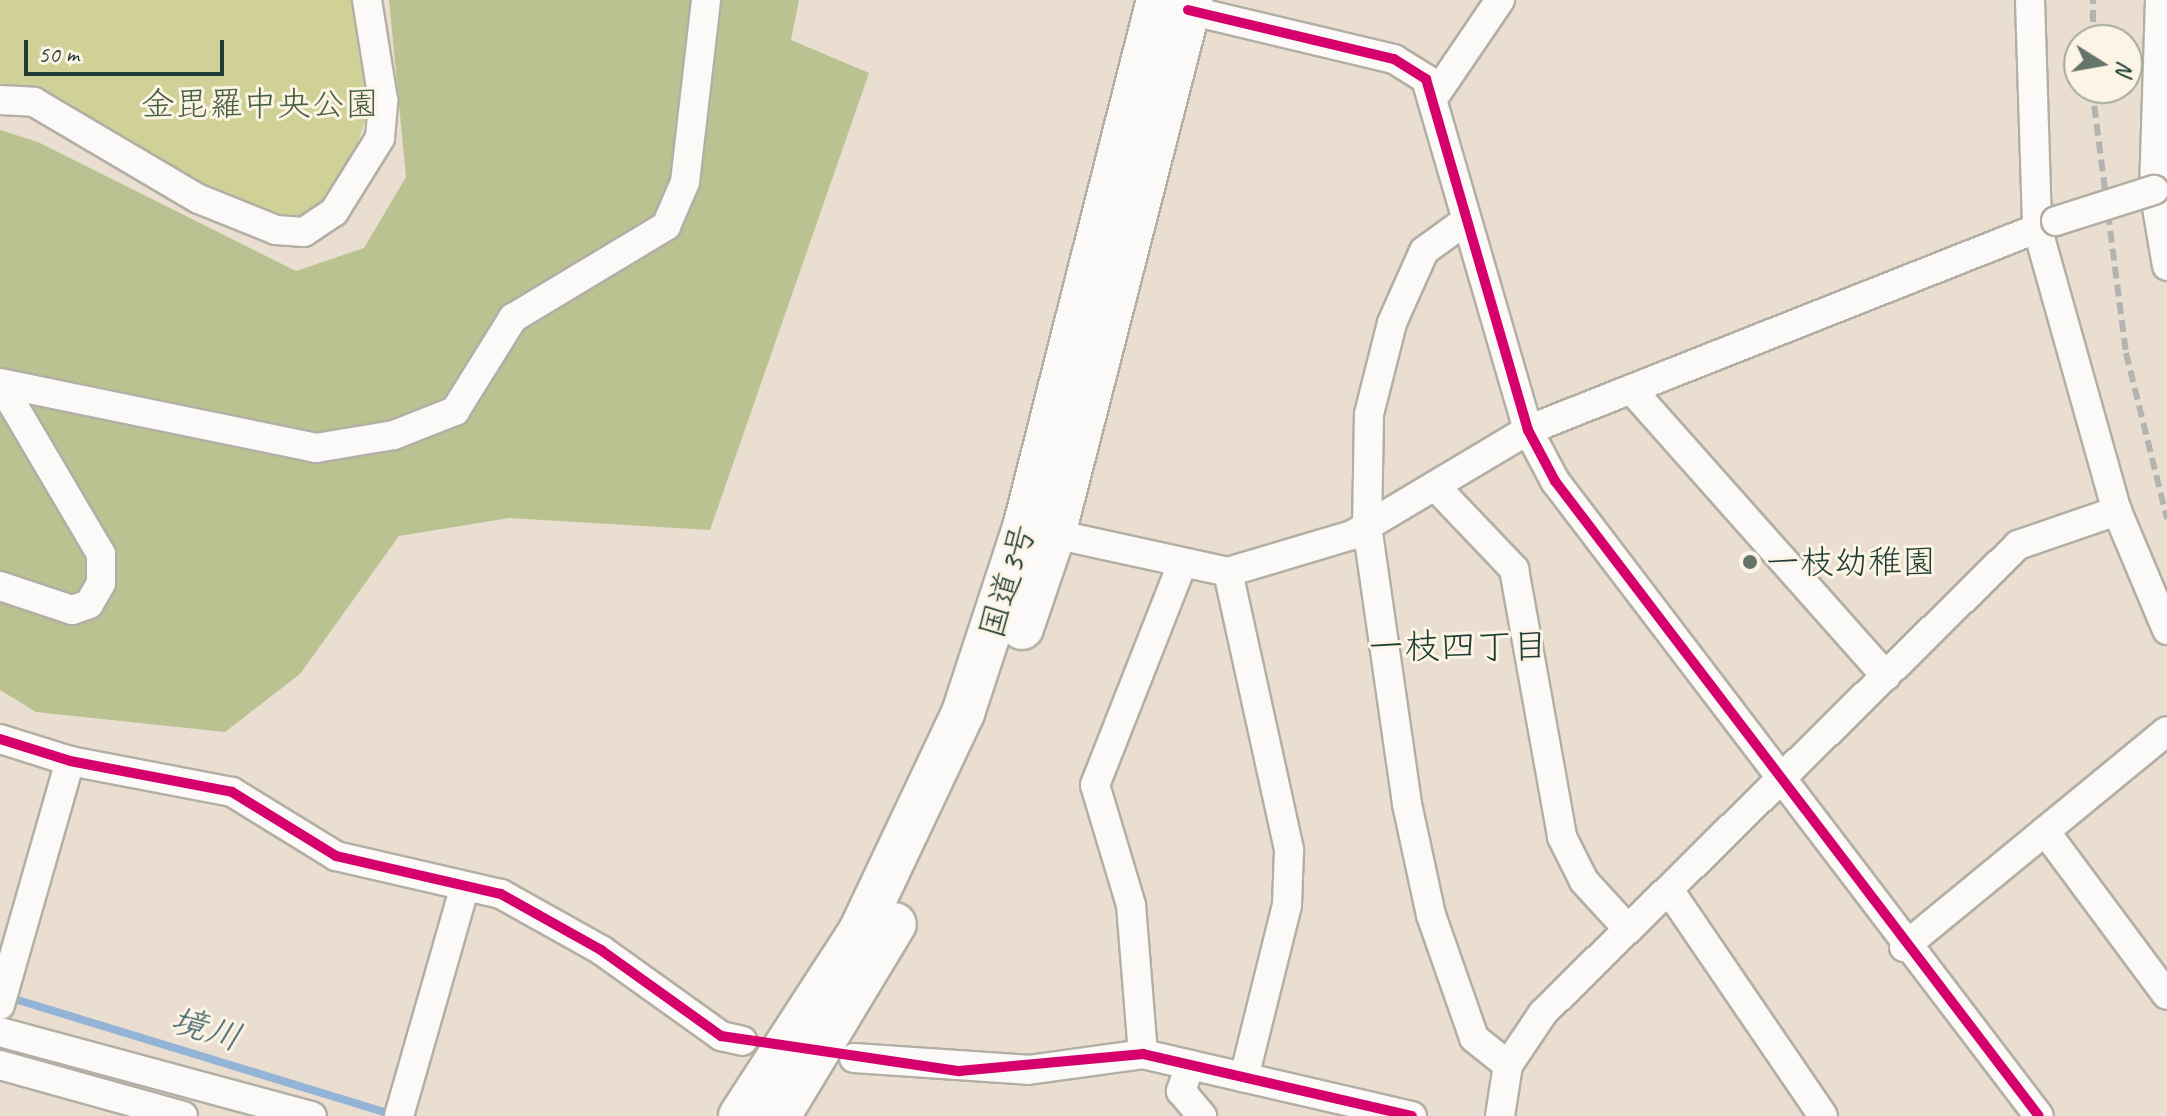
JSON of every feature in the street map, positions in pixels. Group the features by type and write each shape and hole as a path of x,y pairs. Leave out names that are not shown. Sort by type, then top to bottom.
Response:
{"highway":[{"name":"国道3号","path":"779,1116 855,995 930,853 1004,680 1054,534 1179,3"},
{"name":"国道3号","path":"740,1116 860,931 968,700 1024,528 1179,3"}],"street":[{"path":"0,100 34,102 199,199 276,230 304,232 334,212 380,138 383,100 367,0"},
{"path":"0,384 316,448 394,435 455,411 513,318 666,226 685,182 706,0"},
{"path":"1432,100 1500,0"},
{"path":"2030,0 2046,224 2117,511 2167,630"},
{"path":"2160,0 2161,188 2167,266"},
{"path":"1179,3 1394,59 1426,79 1464,222 1528,430 1555,481 1904,947 2039,1116"},
{"path":"1054,534 1228,572 1367,526 1528,430 2046,224 2161,188"},
{"path":"1464,222 1424,251 1392,323 1369,414 1367,526 1407,804 1431,915 1474,1038 1508,1065"},
{"path":"0,384 101,554 101,583 89,604 72,610 0,586"},
{"path":"1631,389 1886,676"},
{"path":"1435,486 1514,569 1562,837 1584,881 1628,929"},
{"path":"1500,1116 1508,1065 1543,1013 1782,781 2018,545 2117,511"},
{"path":"1143,1054 1131,905 1095,785 1182,564"},
{"path":"1228,572 1289,850 1287,905 1244,1078"},
{"path":"1904,947 2167,731"},
{"path":"0,739 70,761 232,792 336,856 501,894 601,950 721,1036 742,1041"},
{"path":"0,1005 70,761"},
{"path":"2045,831 2167,995"},
{"path":"399,1116 465,886"},
{"path":"1669,890 1823,1116"},
{"path":"0,1032 312,1116"},
{"path":"854,1058 1014,1071 1143,1054 1412,1116"},
{"path":"0,1065 183,1116"},
{"path":"1190,1065 1181,1091 1202,1116"}],"green space":[{"name":"金毘羅中央公園","path":"0,0 352,0 380,77 334,212 276,230 0,100"},
{"path":"389,0 799,0 791,40 869,73 710,530 509,518 399,536 300,674 225,732 36,712 0,690 0,130 38,142 296,271 364,248 406,177"}],"waterway":[{"name":"境川","path":"8,997 393,1115"}],"railway":[{"path":"2093,0 2093,24"},
{"path":"2094,104 2126,353 2167,519"}],"cycle path":[{"path":"1188,10 1394,59 1426,79 1528,430 1555,481 2039,1116"},
{"path":"0,739 70,761 232,792 336,856 501,894 601,950 721,1036 959,1071 1143,1054 1412,1116"}],"place":[{"name":"一枝幼稚園","path":"1750,562"}],"district":[{"name":"一枝四丁目","path":"1458,647"}]}
